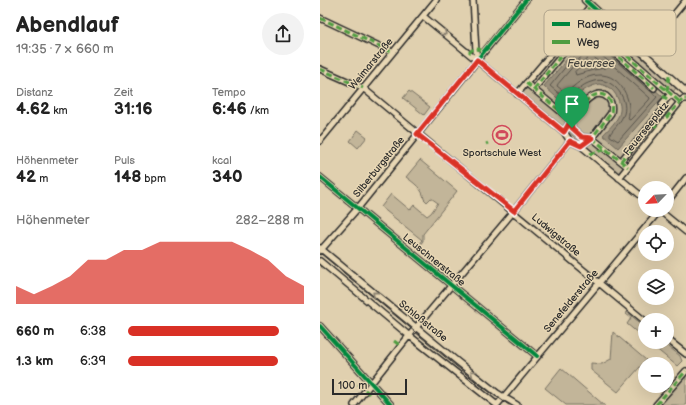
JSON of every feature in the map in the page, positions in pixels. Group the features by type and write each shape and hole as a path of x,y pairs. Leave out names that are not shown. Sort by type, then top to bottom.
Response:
{"main road":[{"path":"585,0 597,10"},
{"path":"647,56 686,92"}],"street":[{"name":"Weimarstraße","path":"320,141 436,0"},
{"path":"473,0 477,60"},
{"name":"Silberburgstraße","path":"320,250 358,208 526,0"},
{"path":"676,12 686,0"},
{"path":"588,10 592,5"},
{"path":"423,16 564,132 570,141 581,146 638,193"},
{"path":"320,18 392,52"},
{"path":"517,94 549,56"},
{"path":"534,89 561,56"},
{"path":"620,56 654,88"},
{"name":"Feuerseeplatz","path":"624,56 680,102"},
{"name":"Ludwigstraße","path":"320,69 363,88 417,134 514,211 638,315"},
{"name":"Feuerseeplatz","path":"526,83 571,120 572,128 582,137 592,138 628,167"},
{"path":"564,132 571,120 590,97 599,94 606,96 611,102 611,113 592,138 581,146"},
{"name":"Feuerseeplatz","path":"621,161 666,107 662,104 670,95"},
{"name":"Feuerseeplatz","path":"619,178 666,118 683,99 686,99"},
{"path":"354,405 570,141"},
{"name":"Leuschnerstraße","path":"320,177 537,356"},
{"path":"674,193 686,178"},
{"name":"Senefelderstraße","path":"497,405 654,217"},
{"path":"668,217 686,232"},
{"name":"Schloßstraße","path":"320,250 504,397 517,405"},
{"name":"Schloßstraße","path":"320,261 497,405"},
{"path":"320,326 391,405"},
{"path":"674,345 686,354"},
{"path":"656,405 686,371"}],"shaded area":[{"path":"554,56 640,56 676,88 662,106 668,112 619,174 522,94"},
{"path":"409,91 430,107 424,115 403,98"},
{"path":"358,130 367,137 358,148 350,141"},
{"path":"420,160 457,191 423,234 423,241 418,247 417,246 422,240 381,207 391,194 410,210 414,205 427,216 431,213 438,203 431,198 427,202 424,199 420,189 406,177"},
{"path":"627,312 638,321 638,333 627,324 631,318 626,314"},
{"path":"613,332 642,357 638,357 638,369 618,392 591,370 591,363 602,364 611,359"},
{"path":"656,349 672,349 680,356 682,361 677,366 674,364 674,357 666,357"},
{"path":"561,368 604,405 566,405 545,388"},
{"path":"686,374 686,405 659,405 669,393 674,393 674,388"}],"water":[{"name":"Feuersee","path":"570,56 617,56 663,97 618,148 603,135 618,118 620,108 612,90 599,84 594,85 581,92 567,107 544,86"}],"tram line":[{"path":"320,253 456,366 509,405"}],"marked path":[{"path":"587,10 591,5"},
{"path":"320,18 392,52"},
{"path":"469,53 472,50 479,49 484,52"},
{"path":"534,89 561,56"},
{"path":"618,56 654,88"},
{"path":"627,56 680,102"},
{"path":"320,69 363,88"},
{"path":"667,91 669,76"},
{"path":"526,83 571,120 572,128 582,137 592,138 628,167"},
{"path":"564,132 583,104 589,99 595,95 602,94 608,98 612,109 611,113 592,138 581,146"},
{"path":"663,96 667,99"},
{"path":"666,118 683,99 686,99"},
{"path":"621,161 665,107"},
{"path":"652,123 658,128"},
{"path":"590,154 606,149"},
{"path":"394,341 401,346"},
{"path":"656,405 686,371"},
{"path":"358,384 371,395"}],"cycle path":[{"path":"477,60 526,0"},
{"path":"586,1 596,10"},
{"path":"320,177 537,356"},
{"path":"320,326 391,405"}],"place":[{"name":"Sportschule West","path":"502,135"}],"route":[{"path":"477,60 564,132 571,120 572,128 582,137 592,138 581,146 570,141 514,211 417,134 477,60"}]}
